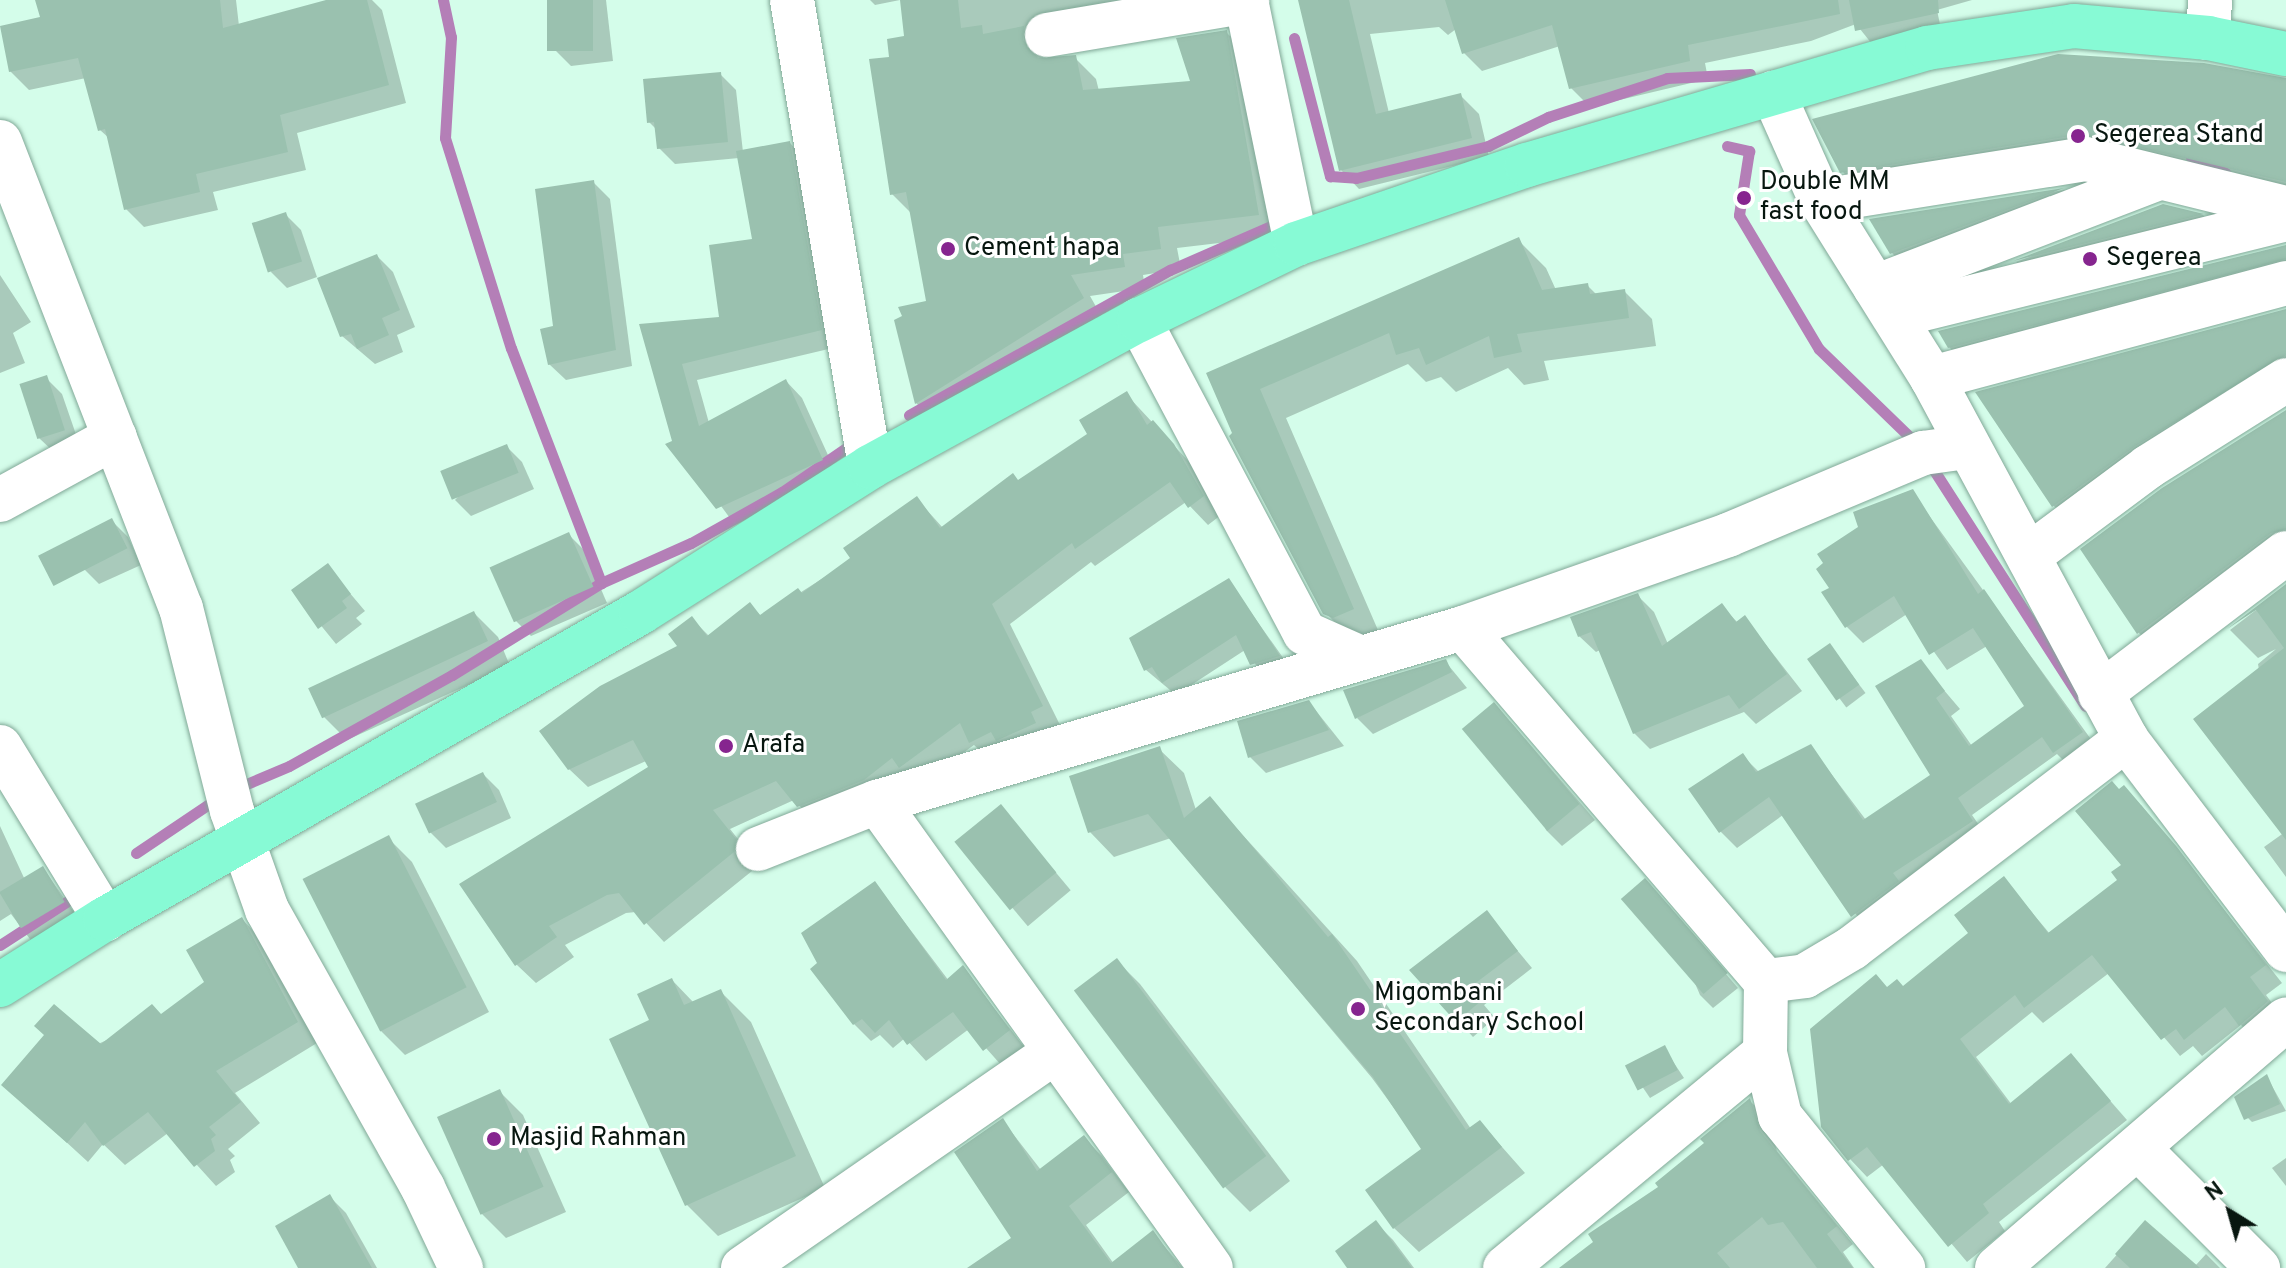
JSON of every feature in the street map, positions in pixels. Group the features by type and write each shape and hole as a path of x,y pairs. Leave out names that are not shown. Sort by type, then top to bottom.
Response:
{"main road":[{"path":"0,985 105,919 641,612 870,467 1139,320 1296,244 1527,165 1927,48 2015,32 2209,19 2286,54"}],"street":[{"path":"792,0 870,467"},
{"path":"1047,35 1246,0 1296,244"},
{"path":"1773,93 1821,201 1932,378 1967,447 2031,554 2100,694 2126,739 2286,950"},
{"path":"0,142 181,608 243,840 267,910 423,1188 461,1268"},
{"path":"1821,201 2086,159 2157,179 2286,208"},
{"path":"1885,302 2157,179"},
{"path":"1885,302 2286,219"},
{"path":"1932,378 2286,283"},
{"path":"1139,320 1305,633 1361,658"},
{"path":"2031,554 2148,467 2286,380"},
{"path":"0,500 115,437"},
{"path":"758,849 877,802 1463,628 1728,535 1923,453 1967,447"},
{"path":"2100,694 2286,553"},
{"path":"1463,628 1766,981 1765,1053 1780,1116 1903,1268"},
{"path":"1766,981 1805,976 1852,948 2126,739"},
{"path":"0,747 105,919"},
{"path":"877,802 1211,1268"},
{"path":"1997,1268 2286,1019"},
{"path":"743,1268 1055,1052"},
{"path":"1505,1268 1765,1053"},
{"path":"2138,1148 2258,1268"}],"building":[{"path":"35,0 220,0 223,28 326,0 367,0 389,85 280,115 288,152 196,174 200,192 124,210 105,129 98,131 78,58 9,72 0,26 40,17"},
{"path":"547,0 593,0 593,51 547,51"},
{"path":"900,0 958,0 961,28 982,25 983,34 1024,26 1023,40 1038,58 1076,55 1083,90 1190,81 1176,38 1227,30 1259,215 1158,227 1161,249 1123,254 1125,267 1071,275 1084,298 915,404 894,320 902,316 898,307 926,301 906,192 890,195 869,59 889,57 887,39 904,36"},
{"path":"1298,0 1349,0 1376,114 1461,93 1472,138 1339,171"},
{"path":"1445,0 1838,0 1840,14 1688,45 1690,61 1569,89 1552,25 1462,54"},
{"path":"1849,0 1938,0 1939,13 1855,31"},
{"path":"2058,54 2204,63 2286,78 2286,182 2083,134 1840,173 1812,119"},
{"path":"721,72 728,142 657,149 654,122 647,123 643,79"},
{"path":"790,141 822,330 682,364 699,426 786,379 823,460 716,509 665,444 672,441 639,324 719,317 709,245 752,239 736,151"},
{"path":"594,180 616,350 548,365 540,329 553,326 535,189"},
{"path":"2064,188 1890,254 1869,219"},
{"path":"2163,204 2204,214 2013,261"},
{"path":"286,212 302,261 268,273 252,223"},
{"path":"1519,237 1542,290 1588,283 1590,294 1625,289 1629,318 1517,334 1522,352 1494,358 1489,336 1426,365 1419,348 1396,355 1389,333 1260,389 1354,609 1333,618 1323,614 1229,436 1232,433 1206,373"},
{"path":"2286,245 2286,259 1948,348 1938,331"},
{"path":"377,254 400,310 382,318 389,335 357,349 351,334 340,337 317,278"},
{"path":"2286,309 2286,355 2135,446 2052,507 1975,392"},
{"path":"47,375 65,430 37,439 19,384"},
{"path":"1127,391 1147,425 1153,420 1174,444 1204,496 1188,508 1170,482 1075,549 1072,543 992,604 1043,706 1031,712 1036,723 996,741 991,732 969,743 960,723 899,768 892,758 864,780 797,807 776,781 713,810 736,839 734,852 644,925 619,893 607,895 549,926 557,937 515,966 459,884 648,767 633,740 568,770 539,731 600,686 677,646 668,634 692,616 707,636 750,602 760,615 798,588 802,593 850,558 843,548 917,496 940,528 1013,473 1018,480 1087,434 1079,420"},
{"path":"2286,410 2286,529 2271,533 2137,634 2080,549 2162,488"},
{"path":"507,444 519,473 452,500 440,471"},
{"path":"1913,489 1978,594 1984,589 2083,732 2053,753 2042,737 1958,798 1973,821 1893,873 1899,881 1851,917 1769,797 1719,833 1688,789 1743,753 1756,772 1811,744 1863,820 1930,775 1875,686 1921,659 1945,691 1936,698 1969,746 2024,706 1973,628 1929,655 1894,596 1845,628 1821,592 1829,588 1816,569 1823,563 1817,554 1858,527 1853,512"},
{"path":"112,518 127,548 53,586 38,556"},
{"path":"569,532 593,587 514,622 490,567"},
{"path":"328,563 351,594 342,601 347,608 318,629 291,590"},
{"path":"1229,578 1280,656 1250,665 1236,635 1162,683 1152,667 1144,671 1129,638"},
{"path":"2286,584 2286,840 2193,719 2284,648 2256,610 2227,629"},
{"path":"1638,593 1662,646 1722,603 1736,622 1745,615 1787,674 1739,709 1729,695 1633,734 1591,632 1578,637 1570,617"},
{"path":"474,611 488,641 322,718 308,688"},
{"path":"1830,643 1859,685 1836,701 1807,659"},
{"path":"1446,659 1452,672 1355,719 1343,690"},
{"path":"1309,700 1329,730 1248,758 1237,721"},
{"path":"1494,702 1579,804 1547,831 1462,729"},
{"path":"1160,746 1184,818 1210,796 1328,937 1332,934 1466,1130 1480,1120 1502,1147 1393,1229 1365,1190 1421,1149 1373,1077 1148,814 1088,833 1069,776"},
{"path":"483,772 497,802 429,834 415,804"},
{"path":"2112,781 2119,789 2124,785 2177,847 2266,965 2250,977 2268,1001 2239,1026 2225,1007 2184,1040 2176,1029 2161,1040 2092,955 2024,1008 2015,995 1960,1039 2009,1104 2071,1053 2111,1101 1983,1204 1989,1213 1948,1247 1867,1147 1848,1161 1821,1127 1810,1029 1876,974 1887,987 1897,979 1903,986 1968,933 1954,915 2004,876 2048,933 2117,880 2111,872 2121,865 2075,811"},
{"path":"1001,804 1056,872 1010,910 954,842"},
{"path":"389,835 467,987 380,1031 303,879"},
{"path":"43,866 65,902 21,928 0,892"},
{"path":"1645,878 1728,973 1704,994 1621,899"},
{"path":"875,881 946,980 963,965 1010,1030 983,1051 953,1012 907,1045 889,1020 875,1033 862,1019 853,1025 810,969 817,963 801,933"},
{"path":"1487,910 1518,951 1469,988 1481,1001 1456,1022 1409,970"},
{"path":"242,917 298,1022 216,1071 241,1102 209,1127 216,1135 211,1139 215,1151 194,1167 148,1112 103,1146 85,1122 67,1143 1,1085 44,1035 34,1026 54,1004 101,1044 152,1004 161,1014 204,982 186,950"},
{"path":"1117,958 1266,1156 1223,1189 1074,990"},
{"path":"672,978 684,1005 721,989 796,1156 685,1206 609,1039 649,1020 637,994"},
{"path":"1665,1045 1678,1070 1638,1090 1625,1065"},
{"path":"2267,1074 2280,1104 2244,1120 2234,1097"},
{"path":"500,1089 544,1187 480,1215 437,1117"},
{"path":"1750,1098 1760,1131 1837,1226 1827,1234 1853,1268 1817,1268 1783,1222 1768,1225 1762,1217 1717,1253 1730,1268 1559,1268 1593,1242 1588,1234 1658,1187 1655,1183 1704,1143 1700,1139"},
{"path":"1003,1118 1037,1171 1084,1135 1101,1157 1112,1172 1069,1206 1111,1263 1153,1230 1180,1268 967,1268 1011,1238 954,1152"},
{"path":"330,1194 372,1268 298,1268 275,1226"},
{"path":"1376,1220 1412,1268 1347,1268 1335,1251"},
{"path":"2145,1220 2200,1268 2130,1268 2115,1254"}],"waterway":[{"path":"443,0 451,37 445,138 511,348 601,583"},
{"path":"1294,38 1330,176 1356,178 1488,146 1548,117 1667,78 1750,74"},
{"path":"1727,146 1749,151 1739,215 1819,349 1919,446"},
{"path":"2191,157 2226,173"},
{"path":"909,415 1170,270 1282,221"},
{"path":"237,788 289,766 452,675 601,583 691,543 782,492 846,448"},
{"path":"1928,461 2085,706"},
{"path":"136,853 218,798"},
{"path":"0,945 80,893"}],"place":[{"name":"Segerea Stand","path":"2078,136"},
{"name":"Double MM fast food","path":"1744,198"},
{"name":"Cement hapa","path":"948,249"},
{"name":"Segerea","path":"2090,259"},
{"name":"Arafa","path":"726,746"},
{"name":"Migombani Secondary School","path":"1358,1009"},
{"name":"Masjid Rahman","path":"494,1139"}]}
